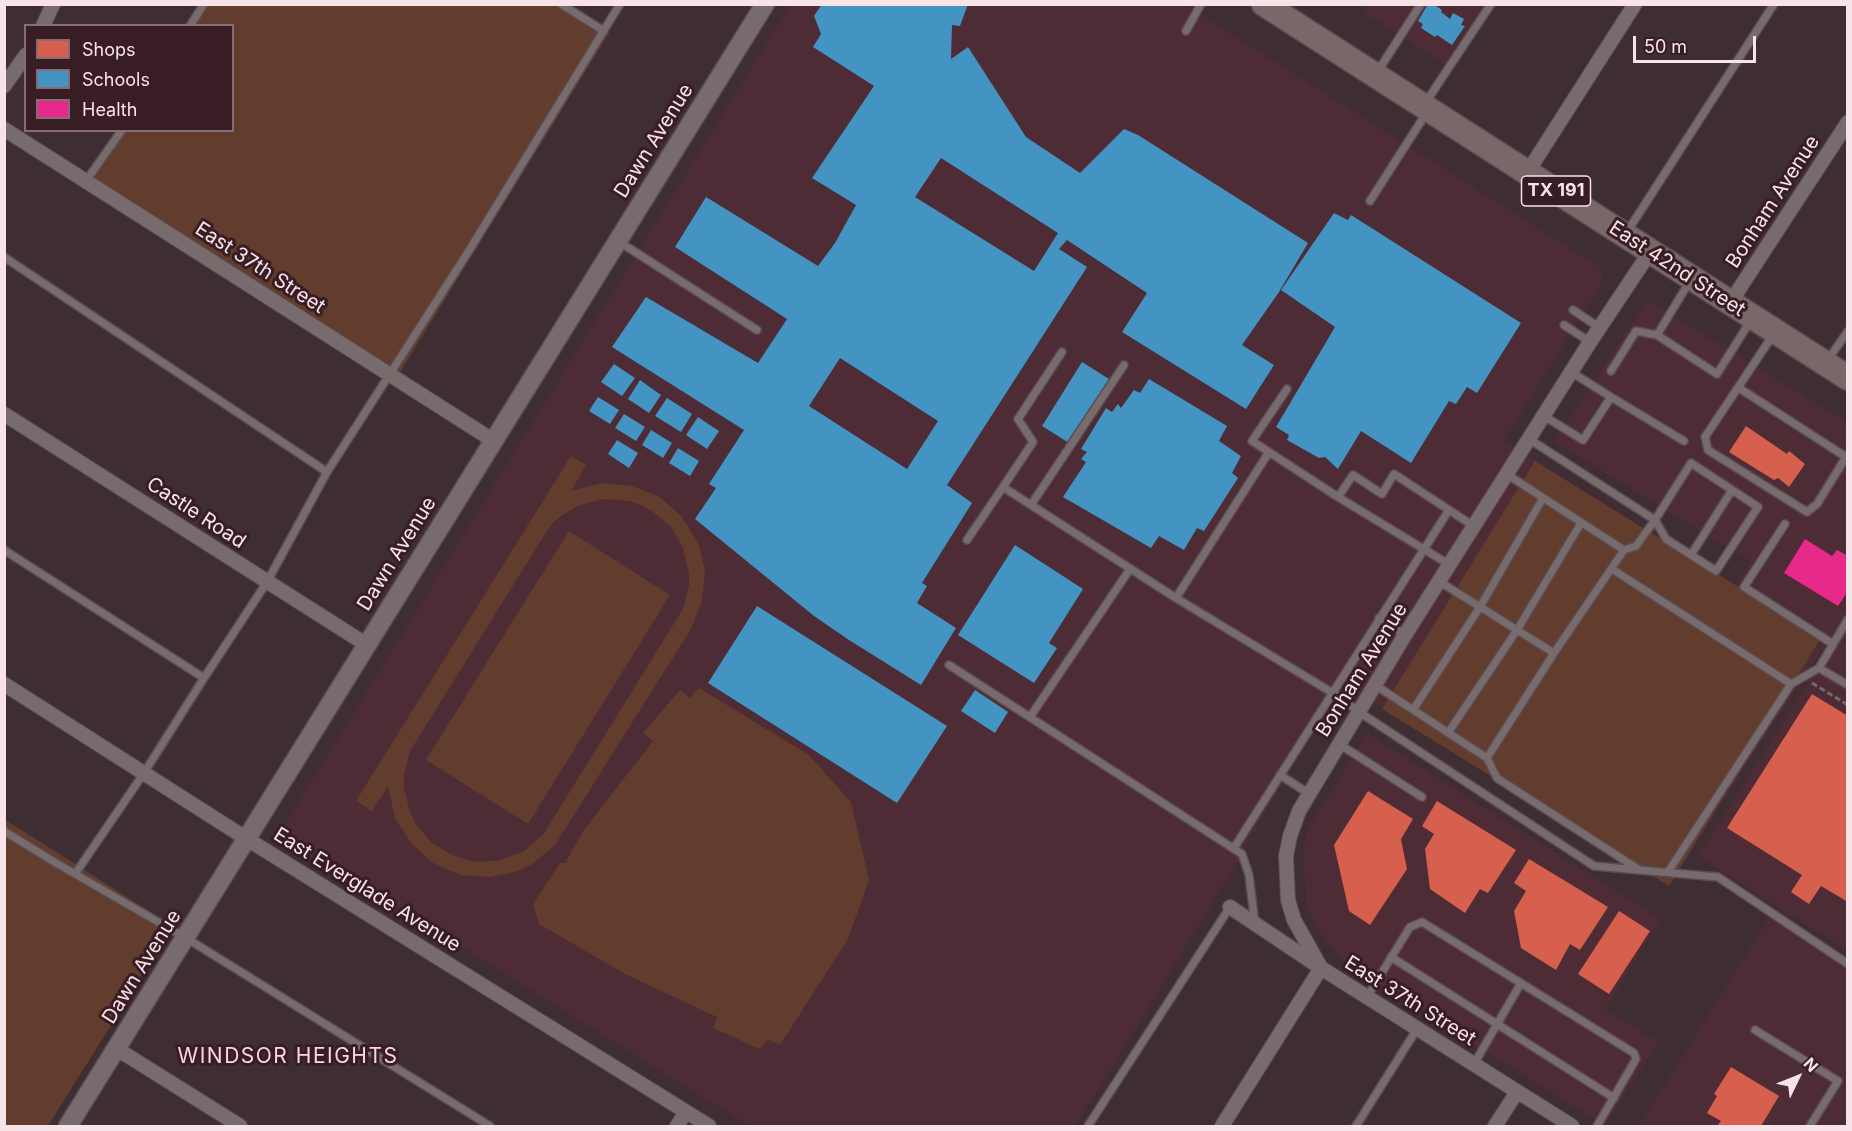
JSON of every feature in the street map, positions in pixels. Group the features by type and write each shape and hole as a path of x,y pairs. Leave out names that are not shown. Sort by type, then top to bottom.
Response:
{"highway":[{"name":"East 42nd Street","path":"1263,4 1848,378"}],"street":[{"path":"44,24 53,4"},
{"name":"Dawn Avenue","path":"68,1126 765,4"},
{"path":"1527,173 1635,4"},
{"path":"4,86 24,58"},
{"name":"Bonham Avenue","path":"1730,303 1848,122"},
{"name":"East 37th Street","path":"4,129 494,441"},
{"name":"Bonham Avenue","path":"1321,968 1294,920 1288,900 1286,879 1286,856 1290,836 1308,794 1405,635 1590,342 1650,252"},
{"name":"Castle Road","path":"4,414 367,645"},
{"name":"East Everglade Avenue","path":"4,684 248,839 710,1126"},
{"name":"East 37th Street","path":"1230,907 1366,997 1572,1126"},
{"path":"1222,1126 1321,968"},
{"path":"117,1049 240,1126"},
{"path":"1495,1126 1517,1092"},
{"path":"677,1126 686,1112"}],"lane":[{"path":"191,24 204,4"},
{"path":"561,4 604,31"},
{"path":"75,874 144,773 267,582 327,472 390,375 620,4"},
{"path":"1186,31 1201,4"},
{"path":"1376,76 1421,4"},
{"path":"1370,201 1425,108 1491,4"},
{"path":"1625,235 1774,4"},
{"path":"86,181 121,132"},
{"path":"618,241 757,330"},
{"path":"4,257 45,282 327,472"},
{"path":"1657,335 1692,278"},
{"path":"1573,310 1600,327"},
{"path":"1611,370 1636,331 1657,335 1717,374 1752,317"},
{"path":"1563,325 1590,342"},
{"path":"1826,364 1848,331"},
{"path":"1739,388 1847,455 1817,504 1807,512 1708,450 1705,438 1775,333"},
{"path":"968,540 1033,442 1018,419 1062,352"},
{"path":"1031,505 1124,365"},
{"path":"1571,372 1684,441"},
{"path":"1287,389 1252,441 1338,497 1450,565"},
{"path":"1544,416 1583,440 1611,397"},
{"path":"1487,758 1554,653 1624,550 1636,546 1654,519 1691,463 1758,507 1716,572 1666,539 1654,519 1529,440"},
{"path":"1176,598 1269,452"},
{"path":"1338,497 1353,475 1382,494 1394,474 1475,526"},
{"path":"1508,474 1624,550"},
{"path":"1003,487 1176,598 1332,693 1594,866 1718,877 1848,964"},
{"path":"1691,555 1732,490"},
{"path":"1413,710 1479,606 1543,498"},
{"path":"1234,848 1449,510"},
{"path":"1448,733 1517,630 1581,523"},
{"path":"1785,524 1744,587 1833,644"},
{"path":"4,550 204,678"},
{"path":"1030,717 1130,568"},
{"path":"1612,569 1791,684"},
{"path":"1440,582 1554,653"},
{"path":"1379,618 1405,635"},
{"path":"1668,872 1791,684 1820,668 1846,624"},
{"path":"949,665 1242,854 1249,875 1255,924"},
{"path":"1820,668 1848,685"},
{"path":"1376,685 1487,758 1497,778 1639,869"},
{"path":"1339,744 1422,797"},
{"path":"1280,775 1308,794"},
{"path":"4,831 186,938 490,1126"},
{"path":"1088,1126 1230,907"},
{"path":"1366,997 1410,927 1422,922 1634,1053 1636,1059 1597,1126"},
{"path":"1391,957 1614,1098"},
{"path":"1473,1065 1521,983"},
{"path":"1356,1126 1417,1029"},
{"path":"1755,1030 1838,1081 1810,1126"}],"path":[{"path":"1810,682 1848,705"}],"shaded area":[{"path":"198,5 564,5 609,33 396,379 87,181 118,132 234,132 234,24 186,24"},
{"path":"790,5 1186,5 1603,269 1600,287 1504,440 1826,643 1671,882 1340,682 1226,881 1076,1126 749,1126 291,841 285,828 287,821"},
{"path":"1368,5 1493,5 1452,69 1363,12"},
{"path":"1647,300 1847,422 1847,951 1698,856 1846,623 1831,644 1737,582 1750,561 1554,442"},
{"path":"571,456 586,465 571,491 603,483 632,486 660,497 682,517 698,543 702,557 705,572 702,601 691,629 555,845 532,864 519,871 490,877 461,875 433,863 411,843 395,818 388,786 372,811 356,801","holes":["604,499 629,501 652,511 671,527 683,548 689,573 689,585 683,609 543,835 524,851 501,860 476,862 452,855 431,842 415,823 410,812 404,788 404,775 410,751 550,526 559,517 580,505"]},
{"path":"1535,461 1821,638 1669,886 1382,709"},
{"path":"569,531 670,595 528,824 426,760"},
{"path":"699,688 809,755 851,802 869,880 848,939 780,1045 768,1039 760,1049 713,1028 717,1017 625,974 539,924 533,904 560,863 565,863 584,830 653,741 643,733 680,690 690,698"},
{"path":"1367,733 1661,919 1605,1009 1659,1042 1604,1126 1343,961 1321,933 1306,906 1303,850 1308,829"},
{"path":"4,819 173,926 48,1126 5,1126"},
{"path":"1774,910 1847,957 1847,1126 1639,1126"}],"building: Shops":[{"path":"1746,426 1787,454 1789,451 1805,464 1789,487 1778,478 1774,480 1729,452"},
{"path":"1812,694 1848,716 1848,902 1821,886 1809,904 1791,892 1802,875 1727,828"},
{"path":"1368,791 1413,819 1401,839 1407,869 1370,925 1349,911 1334,845"},
{"path":"1437,801 1516,850 1488,893 1480,889 1465,913 1430,889 1425,849 1434,834 1422,826"},
{"path":"1529,859 1608,907 1580,950 1570,944 1556,970 1521,948 1514,911 1526,891 1514,883"},
{"path":"1619,911 1650,931 1609,994 1578,974"},
{"path":"1731,1067 1779,1096 1761,1126 1717,1126 1721,1121 1707,1113 1717,1096 1714,1094"}],"building: Schools":[{"path":"822,4 968,4 960,26 952,25 951,59 968,47 1026,137 1080,173 1124,129 1138,135 1308,243 1279,292 1242,345 1274,365 1246,409 1122,332 1147,293 1067,240 1059,249 1087,267 947,485 972,503 922,583 927,586 917,603 956,628 921,685 814,616 695,519 716,488 709,484 744,430 612,347 646,297 758,363 787,319 675,247 706,197 818,266 835,243 856,205 812,178 874,86 813,47 821,34 814,16","holes":["941,158 1058,233 1034,271 915,197","840,358 938,421 907,469 809,406"]},
{"path":"1428,4 1433,4 1442,10 1441,12 1450,19 1453,13 1464,19 1461,25 1465,26 1452,45 1421,28 1423,24 1418,21"},
{"path":"1334,213 1348,220 1351,215 1521,323 1477,393 1467,387 1456,404 1449,401 1411,463 1361,431 1338,469 1325,457 1319,458 1287,440 1289,435 1276,427 1335,327 1281,290"},
{"path":"1082,362 1109,379 1069,443 1042,426"},
{"path":"614,364 635,378 622,396 601,382"},
{"path":"1149,379 1227,426 1219,441 1241,456 1232,473 1238,478 1204,531 1197,528 1184,550 1159,536 1151,548 1063,497 1086,462 1081,459 1087,452 1081,449 1106,408 1112,412 1118,404 1121,408 1134,390 1140,393"},
{"path":"640,380 661,395 649,413 628,399"},
{"path":"598,397 619,410 610,424 589,411"},
{"path":"667,398 692,414 681,432 655,416"},
{"path":"624,414 645,427 636,441 615,428"},
{"path":"698,417 719,431 707,449 686,435"},
{"path":"651,430 672,443 663,458 642,445"},
{"path":"617,440 638,453 629,468 608,454"},
{"path":"678,448 699,461 690,476 669,463"},
{"path":"1015,545 1083,589 1049,643 1057,648 1034,683 958,635"},
{"path":"757,606 947,726 897,803 708,683"},
{"path":"975,690 1008,712 995,733 961,711"}],"building: Health":[{"path":"1805,539 1832,556 1837,550 1848,556 1848,591 1838,606 1784,573"}],"district":[{"name":"WINDSOR HEIGHTS","path":"288,1057"}]}
